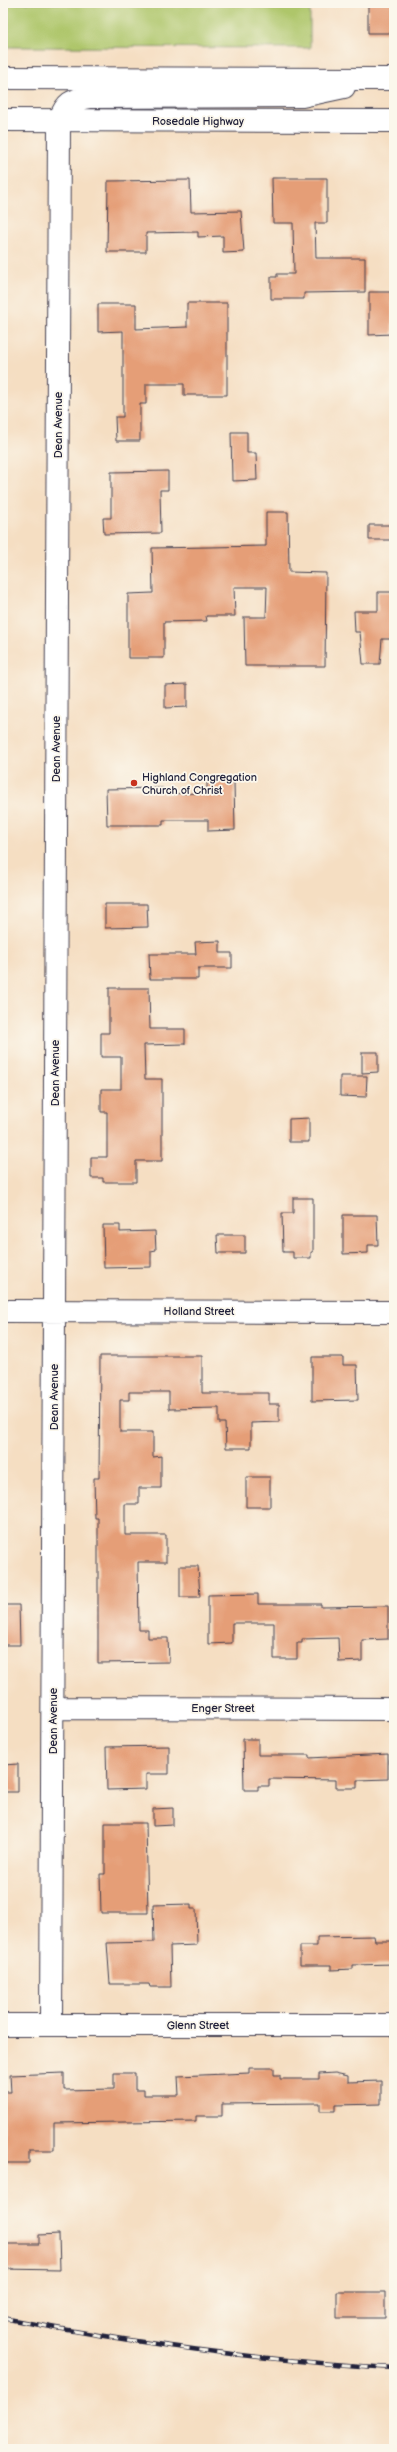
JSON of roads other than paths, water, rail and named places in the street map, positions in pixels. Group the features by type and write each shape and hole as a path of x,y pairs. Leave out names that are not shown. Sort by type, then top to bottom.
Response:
{"street":[{"path":"3,78 386,79"},
{"path":"59,120 64,107 75,100 90,97 302,96 386,79"},
{"name":"Rosedale Highway","path":"3,120 394,121"},
{"name":"Dean Avenue","path":"51,2025 59,120"},
{"name":"Holland Street","path":"3,1311 394,1312"},
{"name":"Enger Street","path":"53,1708 394,1709"},
{"name":"Glenn Street","path":"3,2025 394,2026"}],"railway":[{"path":"3,2318 197,2350 295,2361 394,2368"}],"place":[{"name":"Highland Congregation Church of Christ","path":"134,783"}]}
